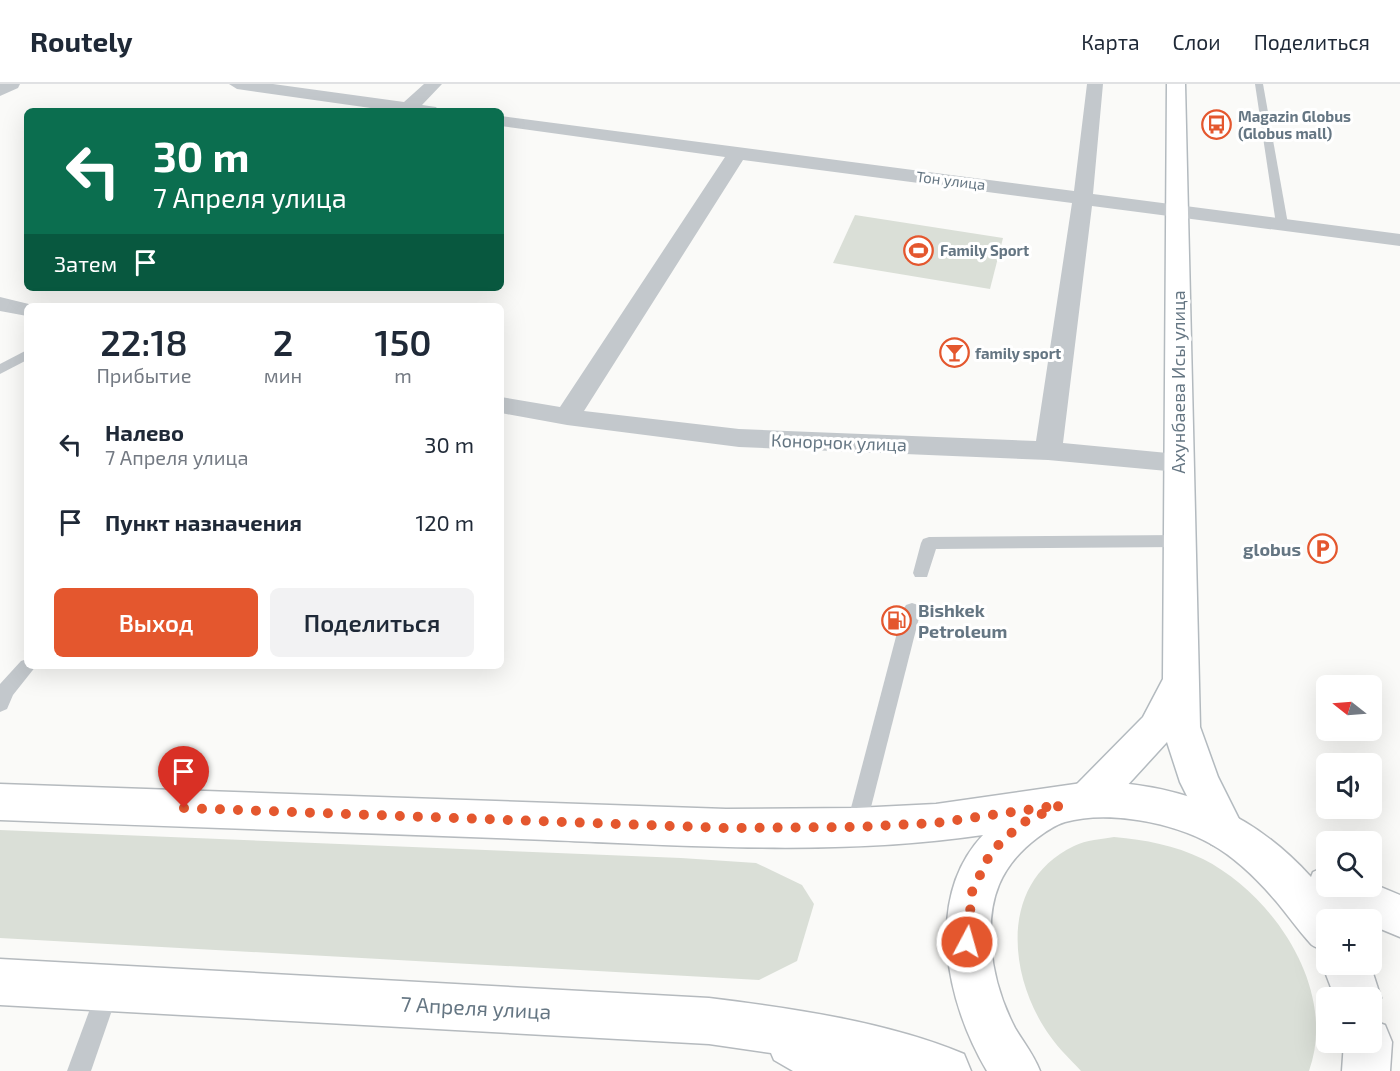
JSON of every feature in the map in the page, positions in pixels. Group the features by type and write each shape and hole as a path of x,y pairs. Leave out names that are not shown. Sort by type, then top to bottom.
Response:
{"main road":[{"name":"Ахунбаева Исы улица","path":"1176,84 1181,727 1200,782 1225,831"},
{"name":"Ахунбаева Исы улица","path":"1075,802 1156,728 1180,679"},
{"path":"0,802 726,828 856,827 936,823 1075,802 1146,804 1192,817 1225,831 1265,860 1316,917"},
{"path":"1016,1071 1003,1054 977,997 967,942 972,892 991,852 1022,823 1075,802"},
{"path":"1265,860 1316,881"},
{"path":"1354,897 1400,916"},
{"name":"7 Апреля улица","path":"0,981 709,1021 769,1029 918,1060 947,1071"},
{"path":"769,1029 839,1071"},
{"path":"1366,1071 1367,1053"}],"street":[{"path":"0,91 12,84"},
{"path":"237,84 408,108 434,84"},
{"path":"1048,451 1083,197 1095,84"},
{"name":"Тон улица","path":"504,121 1400,240"},
{"path":"567,417 737,154"},
{"path":"0,304 24,308"},
{"name":"Конорчок улица","path":"504,406 567,417 739,438 1048,451 1178,463"}],"lane":[{"path":"1259,84 1282,224"},
{"path":"0,370 24,356"},
{"path":"921,573 929,543 1179,541"},
{"path":"856,827 912,610"},
{"path":"0,704 5,691 24,669"},
{"path":"79,1071 110,987"}],"shaded area":[{"name":"Family Sport","path":"855,215 1003,238 990,289 833,263"},
{"path":"0,830 756,863 802,885 814,904 797,961 759,980 0,938"},
{"path":"1114,837 1160,844 1181,850 1203,859 1229,875 1254,896 1294,948 1307,978 1315,1009 1316,1040 1309,1071 1081,1071 1050,1036 1036,1013 1025,987 1019,960 1018,933 1022,907 1032,883 1049,862 1074,846"}],"place":[{"name":"Magazin Globus (Globus mall)","path":"1217,125"},
{"name":"Family Sport","path":"919,250"},
{"name":"family sport","path":"954,353"},
{"name":"globus","path":"1322,549"},
{"name":"Bishkek Petroleum","path":"897,620"}],"route":[{"path":"184,808 726,828 856,827 936,823 1061,805 1022,823 991,852 972,892 967,942"}]}
